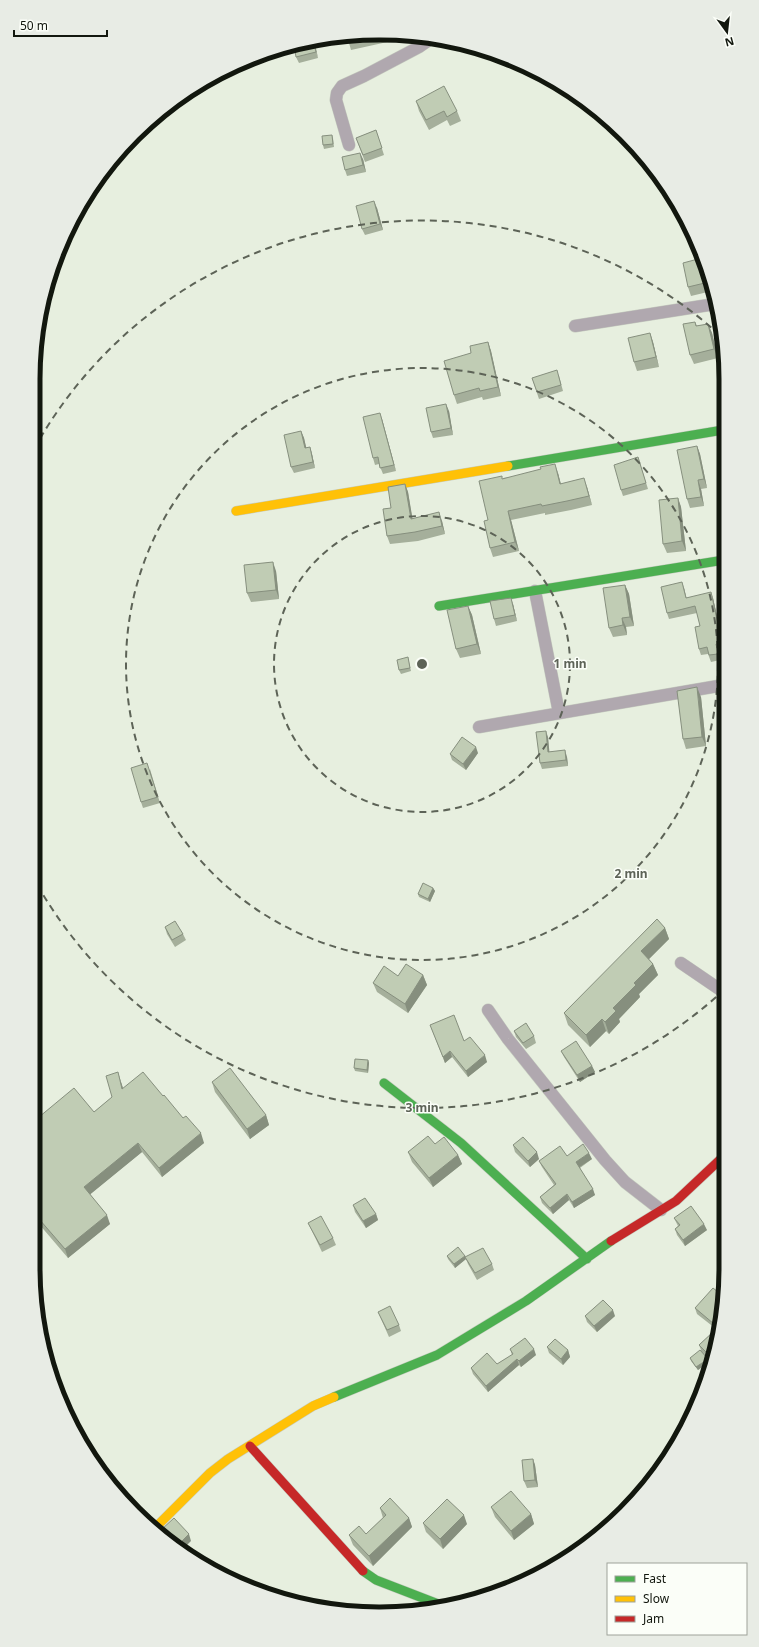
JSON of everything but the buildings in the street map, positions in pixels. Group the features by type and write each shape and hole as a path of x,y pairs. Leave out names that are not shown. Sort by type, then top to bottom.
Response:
{"street":[{"path":"349,145 336,100 337,93 342,86 364,76 425,43"},
{"path":"575,326 710,305"},
{"path":"236,511 719,431"},
{"path":"439,606 719,561"},
{"path":"535,591 559,713"},
{"path":"479,727 719,686"},
{"path":"681,963 719,989"},
{"path":"488,1010 508,1040 605,1160 625,1182 661,1210"},
{"path":"384,1083 461,1144 587,1259"},
{"path":"158,1525 210,1473 228,1458 250,1446 313,1406 437,1355 526,1301 606,1244 676,1201 719,1161"},
{"path":"250,1446 363,1571 376,1580 432,1602"}],"traffic: fast":[{"path":"508,466 719,431"},
{"path":"439,606 719,561"},
{"path":"384,1083 461,1143 587,1259"},
{"path":"334,1397 437,1355 526,1301 611,1241"},
{"path":"363,1571 376,1580 434,1602"}],"traffic: slow":[{"path":"236,511 508,466"},
{"path":"158,1525 210,1473 228,1459 313,1406 334,1397"}],"traffic: jam":[{"path":"611,1241 676,1201 719,1161"},
{"path":"250,1446 363,1571"}]}
